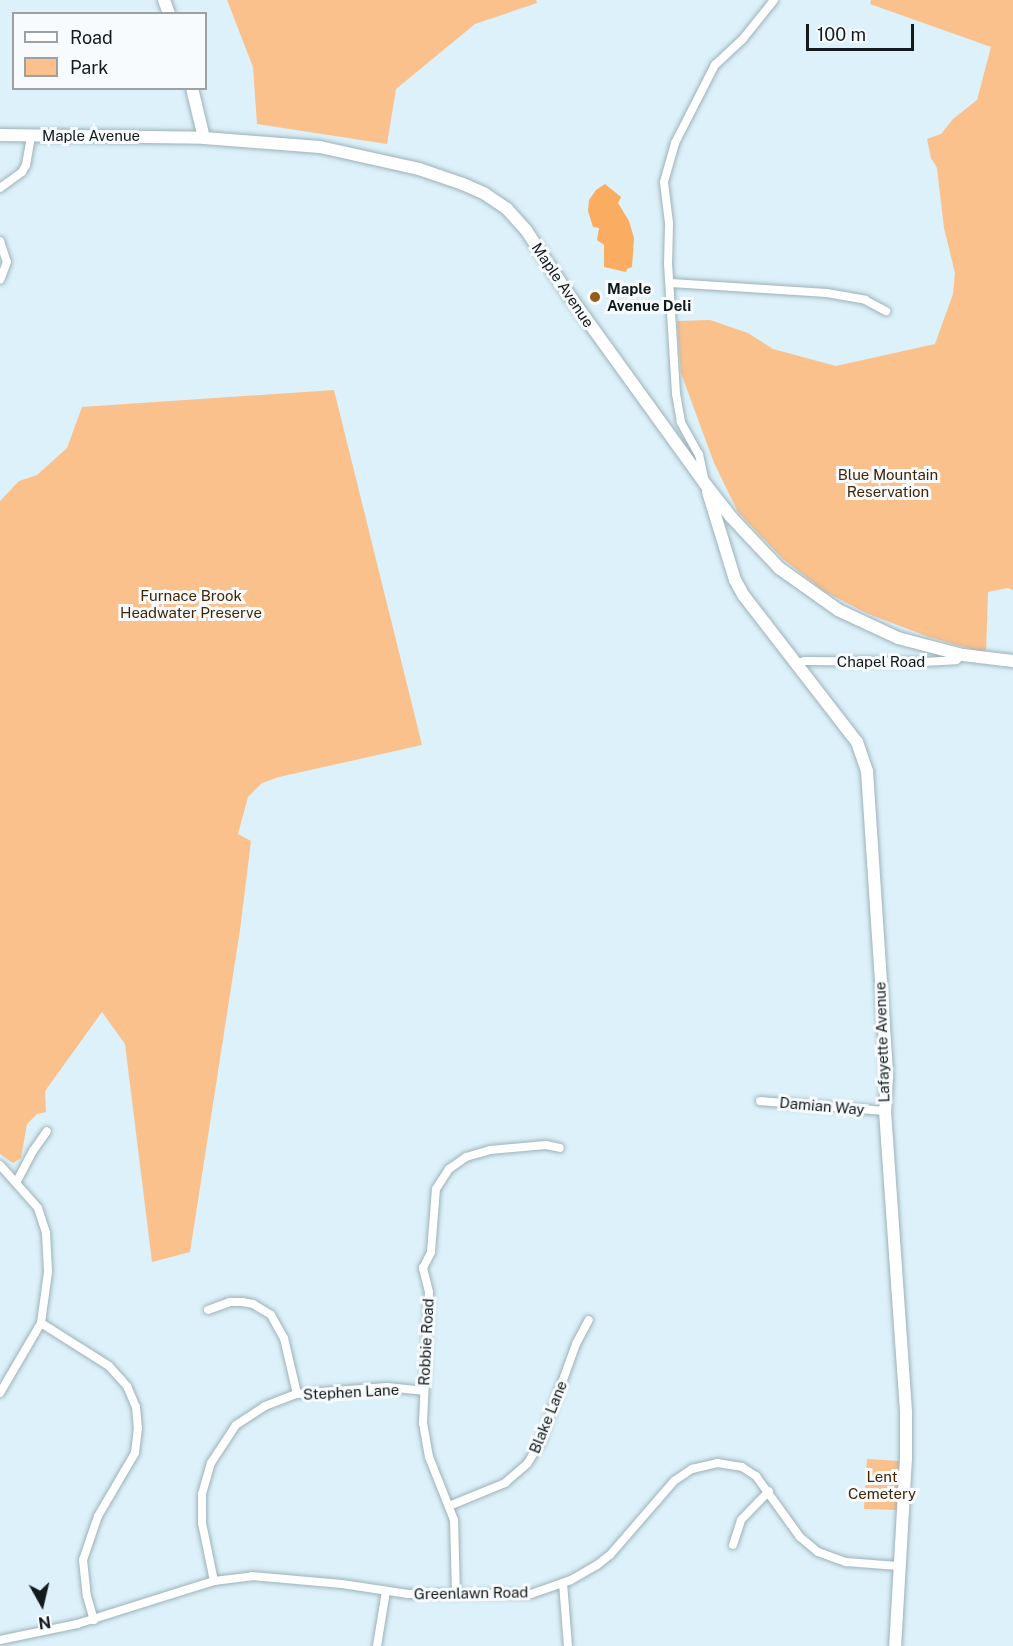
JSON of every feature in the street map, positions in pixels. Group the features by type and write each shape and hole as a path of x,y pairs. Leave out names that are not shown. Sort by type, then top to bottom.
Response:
{"street":[{"path":"706,485 699,455 681,422 676,394 671,283 668,265 669,223 664,182 675,143 716,65 742,40 774,0"},
{"path":"192,90 204,138"},
{"name":"Maple Avenue","path":"0,135 204,138 320,147 463,184 496,202 526,230 566,291 706,485 731,518 779,568 832,606 856,620 898,638 963,655 1013,661"},
{"path":"0,188 22,172 26,165 31,136"},
{"path":"0,241 7,262 0,280"},
{"path":"671,283 827,293 865,300 886,311"},
{"name":"Lafayette Avenue","path":"706,485 735,580 761,622 797,663 856,742 865,761 886,1076 885,1111 906,1413 906,1467 898,1566 895,1646"},
{"name":"Chapel Road","path":"797,663 805,661 923,662 956,660 963,655"},
{"name":"Damian Way","path":"760,1101 885,1111"},
{"path":"17,1181 33,1150 47,1131"},
{"name":"Robbie Road","path":"456,1596 457,1557 454,1520 429,1457 423,1423 429,1292 423,1268 431,1252 436,1189 449,1169 466,1156 501,1149 546,1145 560,1148"},
{"path":"0,1166 17,1181 38,1209 46,1233 48,1272 40,1323 0,1393"},
{"path":"208,1310 222,1304 242,1302 262,1308 271,1315 284,1338 297,1394"},
{"name":"Blake Lane","path":"449,1506 505,1484 527,1464 540,1443 576,1344 589,1320"},
{"path":"40,1323 70,1340 119,1375 132,1396 138,1428 135,1453 98,1516 83,1560 87,1596 94,1620"},
{"name":"Stephen Lane","path":"214,1581 201,1508 202,1494 211,1463 227,1436 249,1416 297,1394 387,1387 423,1391"},
{"name":"Greenlawn Road","path":"0,1640 94,1620 214,1581 263,1576 386,1591 456,1596 531,1594 563,1583 597,1566 610,1555 674,1481 692,1469 717,1463 742,1467 756,1476 800,1537 818,1552 846,1562 898,1566"},
{"path":"733,1545 741,1520 769,1491"},
{"path":"563,1583 568,1646"},
{"path":"376,1646 386,1591"}],"green space":[{"path":"227,0 536,0 537,3 475,24 396,89 387,144 257,124 253,67"},
{"name":"Blue Mountain Reservation","path":"871,0 1013,0 1013,590 1008,588 988,592 986,653 929,637 866,613 824,591 783,559 738,512 714,463 681,373 677,321 710,320 748,333 773,349 836,366 935,344 953,294 955,273 944,228 937,168 931,158 927,139 941,134 953,119 977,100 991,47 870,4"},
{"name":"Furnace Brook Headwater Preserve","path":"334,390 422,745 279,777 262,783 248,797 238,834 251,841 240,930 190,1252 152,1262 125,1044 102,1012 45,1091 46,1112 37,1114 27,1124 21,1158 13,1163 0,1154 0,501 19,481 37,475 67,448 82,407"},
{"name":"Lent Cemetery","path":"867,1459 900,1461 897,1510 864,1509"}],"shaded area":[{"path":"605,184 621,197 618,203 629,221 634,238 632,267 626,272 604,267 604,245 597,240 599,228 593,227 588,211 589,200 596,190"}],"place":[{"name":"Maple Avenue Deli","path":"595,297"}]}
